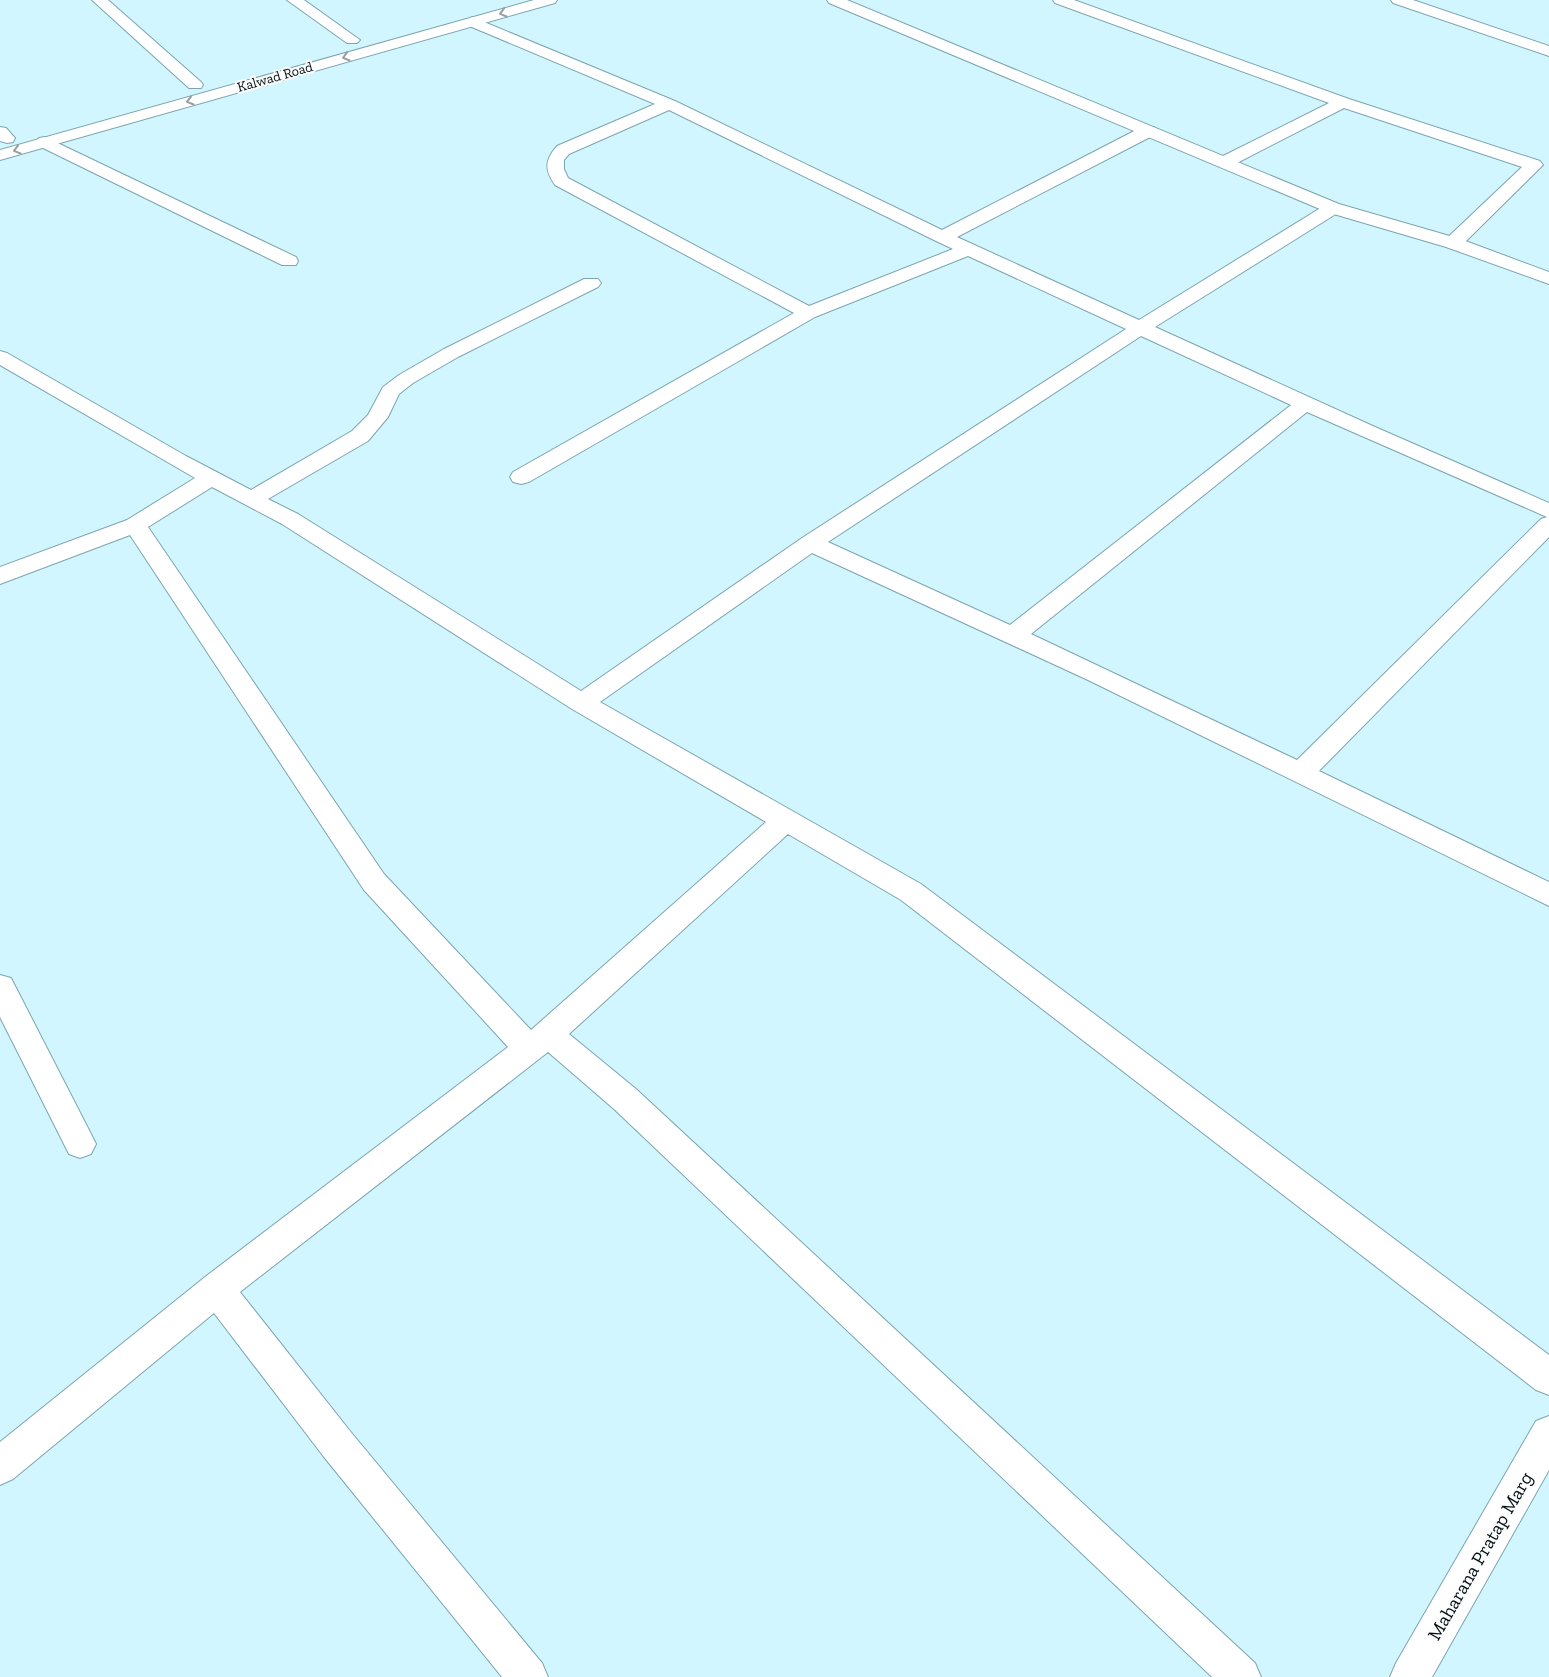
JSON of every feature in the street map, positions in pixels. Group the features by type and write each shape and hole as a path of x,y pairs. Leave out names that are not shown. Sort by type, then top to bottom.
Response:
{"street":[{"path":"98,0 195,85"},
{"path":"294,0 352,40"},
{"name":"Kalwad Road","path":"2,136 195,85 496,0"},
{"name":"Kalwad Road","path":"0,155 550,0"},
{"path":"834,0 1334,208 1453,243 1549,278"},
{"path":"1060,0 1343,102 1541,168"},
{"path":"1398,0 1549,51"},
{"path":"472,22 669,104 942,237 1305,404 1549,511"},
{"path":"1225,162 1343,102"},
{"path":"669,104 563,150 555,159 555,169 561,181 808,313"},
{"path":"942,237 1148,130"},
{"path":"46,142 289,261"},
{"path":"1453,243 1541,168"},
{"path":"581,703 810,543 1140,328 1334,208"},
{"path":"521,477 808,313 968,249"},
{"path":"251,499 360,436 377,417 390,391 406,379 451,353 591,282"},
{"path":"0,357 211,478 290,519 581,703 911,892 1549,1377"},
{"path":"1012,636 1305,404"},
{"path":"0,576 135,525 211,478"},
{"path":"1300,774 1549,524"},
{"path":"135,525 374,882 539,1041 625,1099 1240,1677"},
{"path":"810,543 1097,674 1549,895"},
{"path":"0,1466 217,1289 539,1041 786,820"},
{"path":"0,987 80,1144"},
{"path":"217,1289 337,1444 528,1677"},
{"name":"Maharana Pratap Marg","path":"1410,1677 1549,1434"}]}
